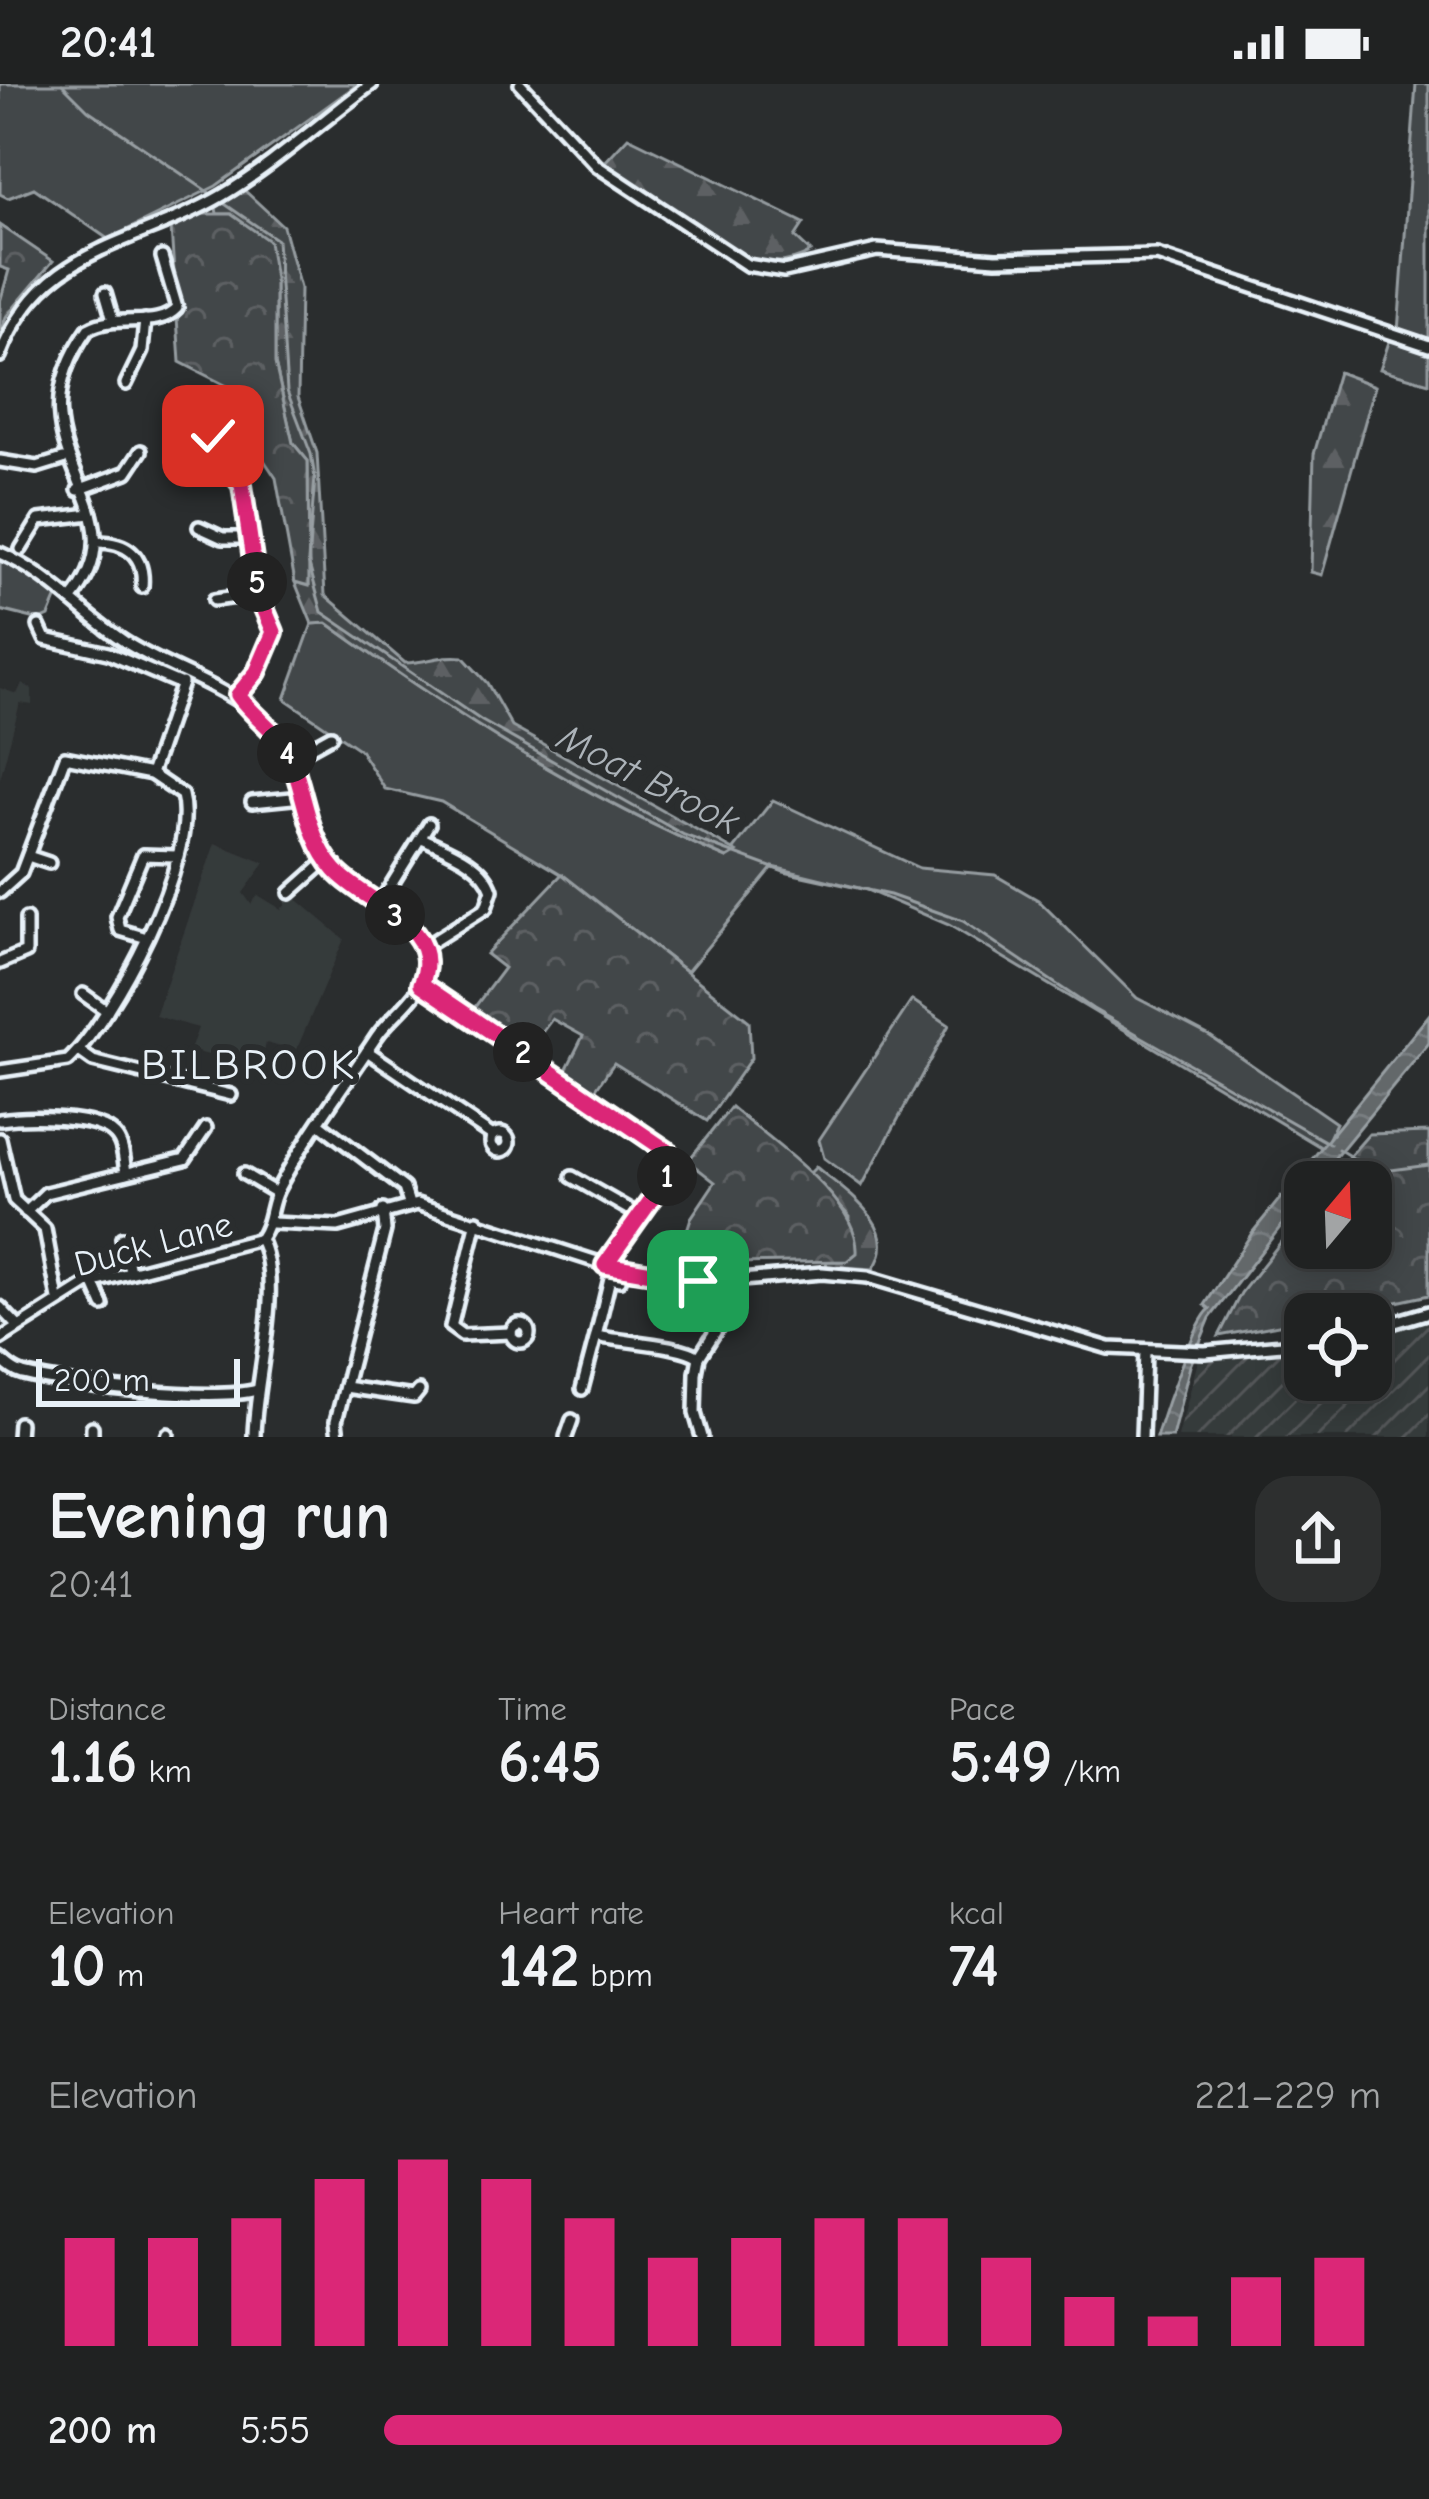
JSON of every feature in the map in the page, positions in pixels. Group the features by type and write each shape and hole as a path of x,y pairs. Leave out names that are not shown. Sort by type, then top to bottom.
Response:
{"street":[{"path":"0,356 13,322 47,280 72,262 224,194 372,84"},
{"path":"520,84 597,166 747,265 784,271 877,250 996,260 1157,255 1429,346"},
{"path":"71,600 91,574 97,542 91,514 54,430 57,395 84,334 112,317 145,320 170,316 177,308 162,257"},
{"path":"105,293 112,317"},
{"path":"126,385 142,351 145,320"},
{"path":"211,412 213,440 207,458 239,479 258,594 273,640 238,695"},
{"path":"78,490 127,472 141,451"},
{"path":"0,461 37,467 63,459"},
{"path":"21,550 39,520 91,514"},
{"path":"199,527 223,538 251,538"},
{"path":"97,542 131,549 142,566 142,587"},
{"path":"0,553 40,572 124,641 238,695 291,758 327,860 424,947 428,964 421,984 367,1051 320,1124 277,1192 272,1223 260,1238 267,1279 254,1437"},
{"path":"214,600 258,594"},
{"path":"39,626 45,638 120,658 181,684"},
{"path":"151,774 186,672"},
{"path":"291,758 332,736"},
{"path":"0,892 16,880 28,856 65,757 151,774 173,784 184,800 175,856 147,938 107,1011 68,1061 0,1071"},
{"path":"252,802 302,797"},
{"path":"380,903 429,824"},
{"path":"422,838 475,867 492,890 485,908 424,947"},
{"path":"147,938 120,929 117,917 143,855 175,856"},
{"path":"28,856 49,863"},
{"path":"290,893 327,860"},
{"path":"0,963 26,952 26,919"},
{"path":"421,984 667,1151 674,1161 671,1172 612,1250 582,1389"},
{"path":"83,994 107,1011"},
{"path":"79,1051 93,1061 231,1095"},
{"path":"367,1051 493,1136"},
{"path":"0,1120 33,1115 102,1127 120,1142 126,1173"},
{"path":"320,1124 404,1188 409,1204"},
{"path":"26,1212 46,1193 189,1156 206,1128"},
{"path":"0,1139 11,1192 45,1229 58,1299"},
{"path":"244,1174 277,1192"},
{"path":"572,1177 637,1214"},
{"path":"272,1223 338,1226 409,1204 477,1221 609,1275 718,1282 822,1274 868,1276 1065,1339 1181,1353 1284,1345"},
{"path":"337,1437 385,1230 383,1210"},
{"path":"477,1221 451,1327 462,1336 512,1333"},
{"path":"122,1238 130,1271"},
{"name":"Duck Lane","path":"0,1339 58,1299 93,1282 260,1238"},
{"path":"93,1282 103,1305"},
{"path":"702,1437 694,1410 699,1357 717,1329 718,1282"},
{"path":"0,1307 18,1326"},
{"path":"1392,1322 1429,1312"},
{"path":"596,1336 640,1347 688,1350 699,1357"},
{"path":"1142,1437 1144,1352"},
{"path":"0,1359 17,1374 213,1394 257,1390"},
{"path":"345,1387 417,1397"},
{"path":"572,1420 567,1435 580,1437"},
{"path":"18,1437 19,1424"}],"shaded area":[{"path":"22,683 32,689 32,705 20,703 0,779 0,688 17,694"},
{"path":"215,843 265,863 243,893 251,904 258,895 281,909 293,896 344,939 296,1051 266,1043 260,1069 190,1050 198,1028 155,1016"},
{"path":"1429,1315 1429,1437 1178,1437 1199,1357 1284,1349 1284,1401 1392,1401 1392,1326"}],"green space":[{"path":"0,84 358,84 216,186 108,239 34,188 8,198 0,194"},
{"path":"1416,84 1429,84 1429,340 1398,332"},
{"path":"628,137 804,223 795,237 811,252 784,262 757,261 702,236 602,165"},
{"path":"243,189 283,226 300,288 298,397 317,453 325,595 405,663 463,657 487,683 512,727 737,852 727,858 622,809 471,722 327,623 312,624 295,582 309,585 308,461 293,443 275,363 275,279 232,214 217,214 216,208"},
{"path":"202,214 231,214 269,241 275,279 275,363 293,443 308,461 309,586 295,582 276,478 250,439 233,389 180,362 171,228"},
{"path":"0,225 53,261 6,317 0,334 0,302 9,270 0,267"},
{"path":"1390,339 1429,352 1429,383 1380,369"},
{"path":"1338,372 1375,386 1322,575 1311,572 1314,454"},
{"path":"0,560 51,590 57,597 49,616 40,620 0,610"},
{"path":"327,623 520,752 621,809 727,858 773,800 919,868 995,875 1038,900 1137,998 1210,1036 1336,1123 1324,1149 949,925 867,890 773,867 687,972 561,874 441,802 385,789 360,750 285,699 312,624"},
{"path":"562,874 749,1021 751,1058 707,1121 614,1063 595,1090 566,1070 583,1036 552,1019 530,1048 471,1012 504,968 486,954"},
{"path":"912,1000 949,1025 862,1186 824,1158 819,1140"},
{"path":"731,1107 829,1192 854,1233 857,1253 847,1261 676,1264 691,1218 715,1182 688,1161"},
{"path":"1429,1132 1429,1295 1392,1303 1392,1293 1284,1293 1284,1324 1219,1336 1241,1293 1284,1238 1284,1269 1392,1269 1392,1161 1345,1161 1369,1134"},
{"path":"816,1167 854,1198 876,1224 881,1254 873,1269 827,1266 826,1261 847,1261 850,1217 809,1174"}],"water":[{"path":"1429,1015 1429,1043 1332,1161 1310,1161"},
{"path":"1284,1194 1284,1222 1210,1318 1190,1366 1172,1437 1156,1437 1189,1347 1210,1309 1205,1305"}],"waterway":[{"name":"Moat Brook","path":"62,84 88,110 211,194"},
{"name":"Moat Brook","path":"222,202 277,240 287,391 315,478 308,561 322,612 482,721 684,835 784,872 890,895 963,921 1093,1009 1330,1144"},
{"name":"Moat Brook","path":"1338,1149 1376,1172 1429,1165"}],"district":[{"name":"BILBROOK","path":"249,1064"}],"route":[{"path":"213,436 207,458 230,469 242,485 258,594 274,632 257,672 238,695 291,758 322,852 345,881 418,937 428,959 421,984 667,1151 674,1161 671,1172 605,1265 698,1281"}]}
